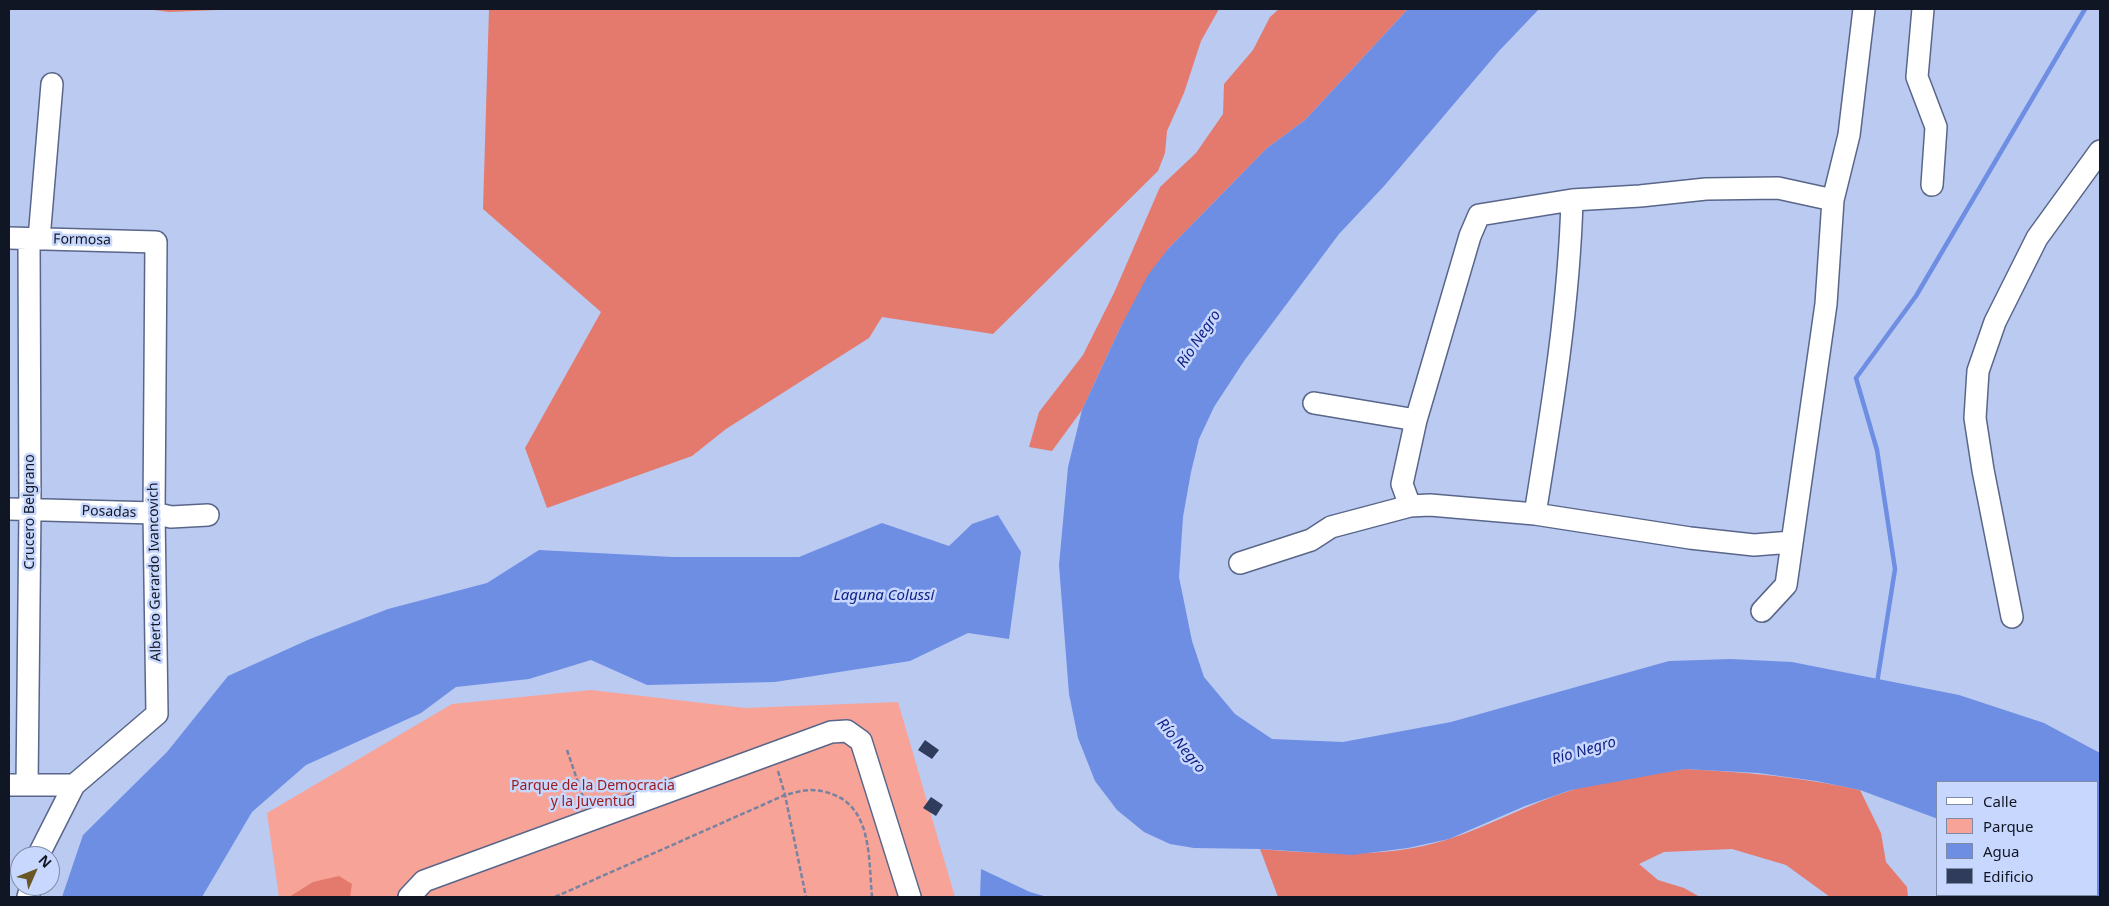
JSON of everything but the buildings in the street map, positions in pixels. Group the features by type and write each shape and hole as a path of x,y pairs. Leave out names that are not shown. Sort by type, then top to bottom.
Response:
{"street":[{"path":"1762,611 1786,585 1826,304 1833,200 1849,135 1864,9"},
{"path":"1923,9 1917,77 1936,127 1932,185"},
{"name":"Crucero Belgrano","path":"18,785 30,509 26,239 52,84"},
{"path":"2012,618 1983,470 1975,418 1978,371 1995,322 2038,238 2100,151"},
{"path":"1410,506 1402,484 1416,420 1470,236 1479,215 1572,200 1640,196 1706,188 1778,188 1833,200"},
{"path":"1535,514 1556,388 1570,262 1572,200"},
{"name":"Formosa","path":"26,239 156,242"},
{"name":"Alberto Gerardo Ivancovich","path":"43,846 74,785 157,714 154,514 156,242"},
{"path":"1314,403 1416,420"},
{"path":"1240,563 1311,540 1331,527 1410,506 1430,505 1535,514 1690,538 1745,544 1792,542"},
{"name":"Posadas","path":"9,509 154,514 171,518 208,515"},
{"path":"409,897 424,881 592,822 831,732 848,731 861,741 910,897"},
{"path":"18,785 74,785"}],"path":[{"path":"567,750 592,822"},
{"path":"772,753 785,795 806,897"},
{"path":"555,897 785,795 811,790 832,795 848,803 858,815 867,834 872,897"}],"green space":[{"name":"Parque de la Democracia y la Juventud","path":"591,690 745,708 898,702 955,897 279,897 267,813 452,704"}],"shaded area":[{"path":"147,9 242,9 169,12"},
{"path":"489,9 1219,9 1201,41 1184,93 1167,131 1165,153 1158,171 993,334 882,317 869,338 726,429 692,456 547,508 525,448 601,312 483,209"},
{"path":"1279,9 1408,9 1305,120 1267,148 1168,249 1120,328 1082,410 1052,451 1029,447 1039,412 1083,355 1114,293 1160,187 1196,153 1223,114 1224,84 1253,50 1270,17"},
{"path":"1685,769 1773,776 1860,790 1881,833 1886,862 1907,887 1908,897 1830,897 1786,865 1732,849 1664,852 1639,864 1658,880 1684,888 1700,897 1278,897 1260,849 1331,853 1402,850 1464,834 1554,796 1583,787 1612,780"},
{"path":"339,876 352,884 350,897 289,897 313,882"},
{"path":"2070,896 2072,897 1951,897"}],"water":[{"name":"Río Negro","path":"1408,9 1539,9 1499,51 1385,185 1339,234 1244,361 1214,407 1199,439 1183,517 1179,577 1192,641 1204,677 1235,714 1272,739 1343,742 1451,722 1669,661 1731,659 1792,662 1959,695 2044,723 2100,753 2100,897 2070,896 2099,896 2099,781 1936,781 1936,818 1860,790 1816,781 1758,773 1685,769 1571,790 1525,806 1449,839 1408,848 1352,855 1260,849 1194,848 1170,844 1144,832 1117,810 1095,781 1078,738 1069,694 1059,565 1068,467 1082,410 1120,328 1148,275 1168,249 1267,148 1305,120"},
{"name":"Laguna Colussi","path":"998,515 1021,552 1009,639 968,633 910,661 775,682 647,685 591,660 529,679 456,687 421,713 306,765 252,812 202,897 62,897 83,835 167,752 228,676 310,639 388,609 487,583 539,550 673,557 799,557 882,523 949,546 972,524"},
{"path":"981,869 1030,892 1047,897 980,897"}],"waterway":[{"path":"1877,683 1895,569 1877,450 1856,378 1916,296 2085,9"}]}
